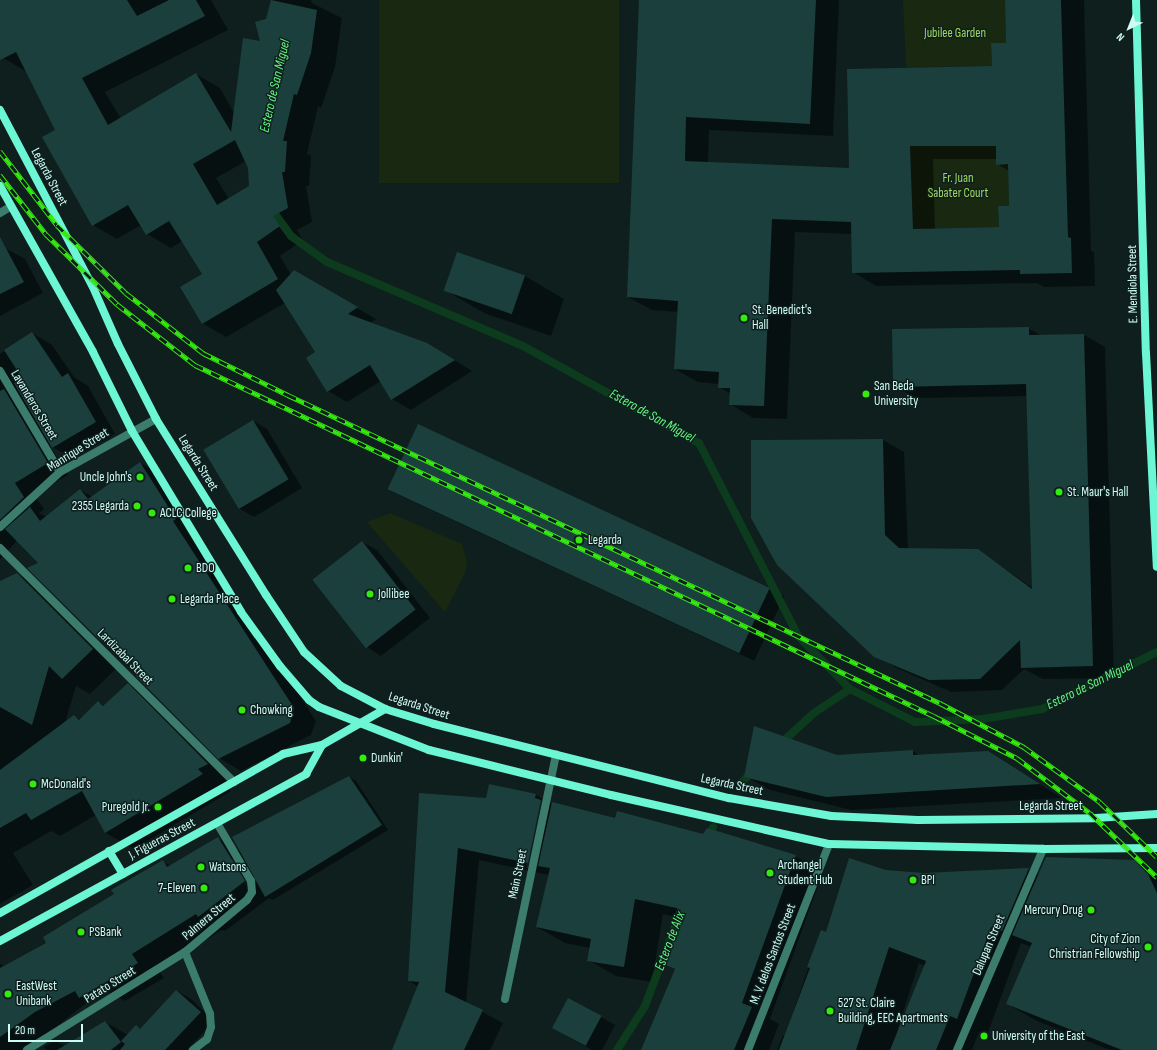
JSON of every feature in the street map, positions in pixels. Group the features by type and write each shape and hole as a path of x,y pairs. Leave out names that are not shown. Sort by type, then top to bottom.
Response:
{"main road":[{"name":"E. Mendiola Street","path":"1136,0 1146,353 1157,567"},
{"name":"Legarda Street","path":"0,110 89,280 118,344 156,419 266,596 304,652 330,679 385,709 482,737 556,754 729,798 831,816 918,820 1096,818 1157,814"},
{"path":"0,186 10,207 94,352 132,431 241,612 280,666 309,700 319,707 429,750 550,780 829,844 1042,849 1157,848"},
{"name":"J. Figueras Street","path":"0,913 283,754 322,745 385,709"},
{"name":"J. Figueras Street","path":"0,941 306,774 322,745"},
{"path":"109,851 123,874"}],"street":[{"path":"0,213 10,207"},
{"name":"Lavanderos Street","path":"0,371 60,472"},
{"name":"Manrique Street","path":"0,527 60,472 156,419"},
{"name":"Lardizabal Street","path":"0,548 234,782"},
{"name":"Main Street","path":"505,999 556,754"},
{"name":"Palmera Street","path":"192,1050 207,1039 211,1027 210,1014 185,952 247,900 252,892 251,882 217,823"},
{"name":"M. V. delos Santos Street","path":"748,1050 829,844"},
{"name":"Dalupan Street","path":"957,1050 1042,849"},
{"name":"Patato Street","path":"27,1050 185,952"}],"green space":[{"path":"379,0 619,0 619,183 379,183"},
{"name":"Jubilee Garden","path":"903,0 1005,0 1006,43 991,43 992,66 906,67"},
{"name":"Fr. Juan Sabater Court","path":"910,146 996,146 996,165 1008,164 1009,206 998,207 999,227 913,229"},
{"path":"390,513 462,544 467,562 465,573 445,612 367,522"}],"building":[{"path":"0,0 127,0 137,16 169,0 196,0 205,16 82,78 108,125 196,73 231,132 243,38 260,41 255,22 266,19 271,0 317,10 311,53 297,95 294,94 283,141 287,141 285,172 282,172 288,208 273,216 280,226 257,242 278,279 202,324 180,287 202,274 169,221 146,235 128,205 92,226 42,137 55,130 16,52 0,60","holes":["235,140 248,168 249,186 217,205 193,164"]},
{"path":"639,0 816,0 810,124 686,117 685,161 849,168 847,69 992,66 991,43 1006,43 1005,0 1061,0 1068,237 1071,238 1072,273 1020,274 1020,270 852,273 851,222 772,219 764,406 729,405 730,388 718,388 719,372 674,369 678,301 627,297","holes":["910,146 996,146 996,165 1008,164 1009,206 998,206 999,227 913,229"]},
{"path":"0,237 24,282 0,294"},
{"path":"457,252 525,275 512,314 444,291"},
{"path":"294,270 358,307 348,314 427,343 455,360 391,400 370,365 327,392 306,358 315,352 276,290"},
{"path":"1029,327 1029,335 1084,334 1093,666 1021,668 1020,640 980,679 929,680 874,657 777,565 751,518 751,440 883,439 885,535 899,548 978,549 1032,589 1026,384 893,387 892,329"},
{"path":"32,332 62,377 68,373 96,422 52,448 14,383 22,378 4,350"},
{"path":"4,389 48,463 15,483 24,497 0,520 0,391"},
{"path":"253,420 289,479 239,509 203,450"},
{"name":"Legarda","path":"418,424 770,588 739,653 388,489"},
{"path":"140,462 176,519 173,521 294,708 290,723 218,759 136,676 141,671 107,635 101,641 27,568 38,563 5,529 30,507 40,521 80,489 88,499"},
{"path":"362,541 416,610 366,648 312,580"},
{"path":"17,573 93,649 62,679 49,666 32,725 0,707 0,581"},
{"path":"128,683 208,764 198,769 203,774 105,833 82,791 31,820 26,813 0,828 0,770 74,715 79,720 98,701 103,706"},
{"path":"754,726 837,755 913,750 913,755 988,751 1040,784 826,797 744,777"},
{"path":"349,776 382,825 265,897 232,837"},
{"path":"489,784 536,794 535,798 541,800 528,863 458,848 445,992 483,1010 464,1050 392,1050 419,982 408,981 419,793 486,798"},
{"path":"552,802 615,818 617,811 703,834 707,828 796,855 742,1003 752,1007 734,1050 641,1050 675,969 666,965 681,909 635,899 624,967 587,961 591,939 536,927 550,868 538,866"},
{"path":"218,837 245,881 198,917 196,914 132,954 138,963 79,998 75,991 35,1012 0,1037 0,968 46,943 43,937 114,894 111,890 163,860 167,867"},
{"path":"1046,857 1134,860 1148,874 1157,893 1157,1050 1122,1050 1006,1004 1032,943 1012,935"},
{"path":"849,858 886,870 924,873 1029,868 1002,931 991,927 957,1019 950,1016 936,1050 890,1050 926,961 889,947 856,1050 779,1050 810,968 807,967 821,930 826,932"},
{"path":"176,990 201,1012 165,1050 120,1050 125,1044 121,1041 136,1025 140,1029"},
{"path":"568,998 602,1016 586,1046 552,1028"},
{"path":"105,1021 121,1042 111,1050 57,1050"}],"waterway":[{"name":"Estero de San Miguel","path":"270,207 291,236 327,262 523,346 699,443 798,636 850,689 915,722 983,719 1042,709 1157,652"},
{"name":"Estero de Alix","path":"779,745 814,713 850,689"},
{"name":"Estero de Alix","path":"742,782 754,770"},
{"name":"Estero de Alix","path":"708,839 713,827"},
{"name":"Estero de Alix","path":"617,1050 645,1006 682,908"}],"railway":[{"path":"0,151 57,225 126,293 203,353 288,395 940,703 1024,747 1100,802 1157,857"},
{"path":"0,175 46,234 117,304 195,365 934,716 1017,758 1090,813 1157,877"}],"place":[{"name":"St. Benedict's Hall","path":"744,318"},
{"name":"San Beda University","path":"866,394"},
{"name":"Uncle John's","path":"140,477"},
{"name":"St. Maur's Hall","path":"1059,492"},
{"name":"2355 Legarda","path":"137,506"},
{"name":"ACLC College","path":"152,513"},
{"name":"Legarda","path":"579,540"},
{"name":"BDO","path":"188,568"},
{"name":"Jollibee","path":"370,594"},
{"name":"Legarda Place","path":"172,599"},
{"name":"Chowking","path":"242,710"},
{"name":"Dunkin'","path":"363,758"},
{"name":"McDonald's","path":"33,784"},
{"name":"Puregold Jr.","path":"158,807"},
{"name":"Watsons","path":"201,867"},
{"name":"Archangel Student Hub","path":"770,873"},
{"name":"BPI","path":"913,880"},
{"name":"7-Eleven","path":"204,888"},
{"name":"Mercury Drug","path":"1091,910"},
{"name":"PSBank","path":"81,932"},
{"name":"City of Zion Christrian Fellowship","path":"1148,947"},
{"name":"EastWest Unibank","path":"8,994"},
{"name":"527 St. Claire Building, EEC Apartments","path":"830,1011"},
{"name":"University of the East","path":"984,1036"}]}
